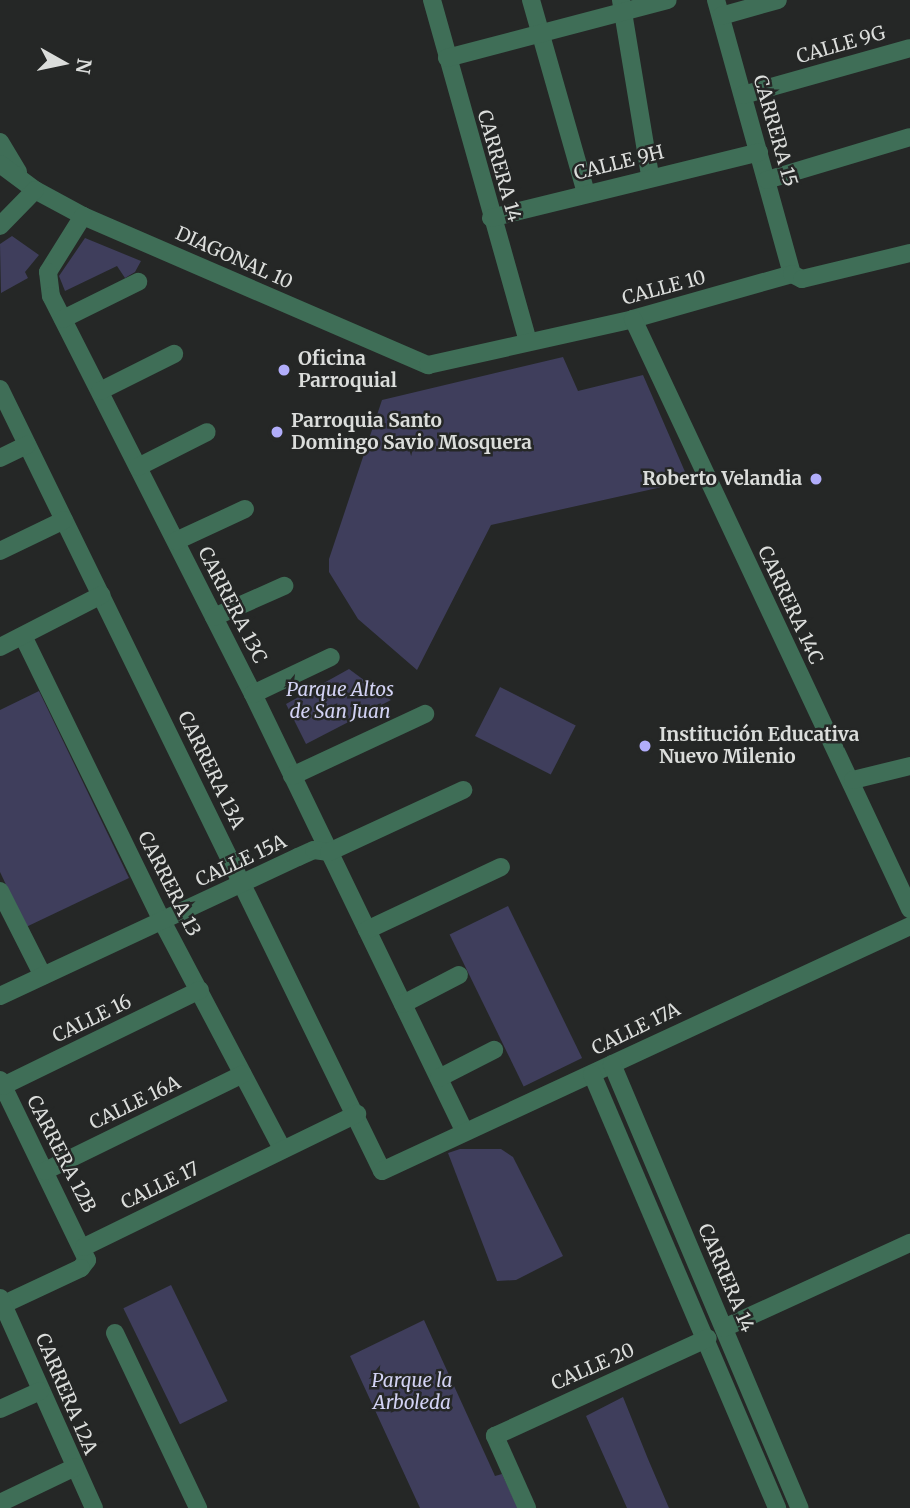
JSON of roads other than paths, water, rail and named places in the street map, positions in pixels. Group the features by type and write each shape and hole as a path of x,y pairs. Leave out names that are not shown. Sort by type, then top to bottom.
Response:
{"street":[{"name":"CARRERA 14","path":"432,0 491,218 528,342"},
{"path":"531,0 586,193"},
{"path":"447,58 623,7 668,0"},
{"path":"719,8 778,0"},
{"path":"623,7 650,176"},
{"name":"CARRERA 15","path":"719,8 792,274"},
{"name":"CALLE 9G","path":"743,95 910,48"},
{"path":"767,180 910,137"},
{"name":"DIAGONAL 10","path":"0,142 30,187"},
{"name":"CALLE 9H","path":"491,218 650,176 759,152"},
{"name":"DIAGONAL 10","path":"0,164 30,187 83,216 428,365"},
{"path":"0,226 30,187"},
{"name":"CARRERA 13C","path":"83,216 48,272 51,296 253,694 464,1131"},
{"name":"CALLE 10","path":"428,365 633,319 792,274 802,279 910,253"},
{"path":"63,319 138,282"},
{"name":"CARRERA 14C","path":"633,319 853,780 910,909"},
{"path":"100,391 174,354"},
{"name":"CARRERA 13A","path":"0,389 357,1114 382,1171"},
{"path":"138,467 207,432"},
{"path":"0,458 27,444"},
{"path":"176,541 244,509"},
{"path":"0,551 64,520"},
{"path":"214,617 284,586"},
{"path":"0,647 102,595"},
{"name":"CARRERA 13","path":"23,636 162,921 282,1149"},
{"path":"253,694 331,657"},
{"path":"292,776 425,714"},
{"path":"853,780 910,766"},
{"name":"CALLE 15A","path":"0,996 314,850 329,852 463,790"},
{"path":"367,930 501,867"},
{"path":"0,891 43,976"},
{"name":"CALLE 17A","path":"382,1171 910,926"},
{"path":"403,1004 459,975"},
{"name":"CALLE 16","path":"1,1083 200,990"},
{"path":"439,1078 494,1050"},
{"name":"CARRERA 14","path":"612,1064 800,1508"},
{"name":"CALLE 16A","path":"45,1171 243,1074"},
{"name":"CARRERA 14","path":"592,1074 708,1338 777,1508"},
{"name":"CARRERA 12B","path":"1,1083 85,1247"},
{"name":"CALLE 17","path":"85,1247 357,1114"},
{"path":"724,1328 910,1243"},
{"path":"1,1303 81,1268 88,1259 85,1247"},
{"name":"CARRERA 12A","path":"1,1303 94,1508"},
{"path":"115,1333 198,1508"},
{"name":"CALLE 20","path":"527,1508 495,1436 708,1338"},
{"path":"0,1409 40,1391"},
{"path":"0,1503 75,1467"}],"place":[{"name":"Oficina Parroquial","path":"284,370"},
{"name":"Parroquia Santo Domingo Savio Mosquera","path":"277,432"},
{"name":"Roberto Velandia","path":"816,479"},
{"name":"Institución Educativa Nuevo Milenio","path":"645,746"}],"park label":[{"name":"Parque Altos de San Juan","path":"340,701"},
{"name":"Parque la Arboleda","path":"412,1392"}]}
